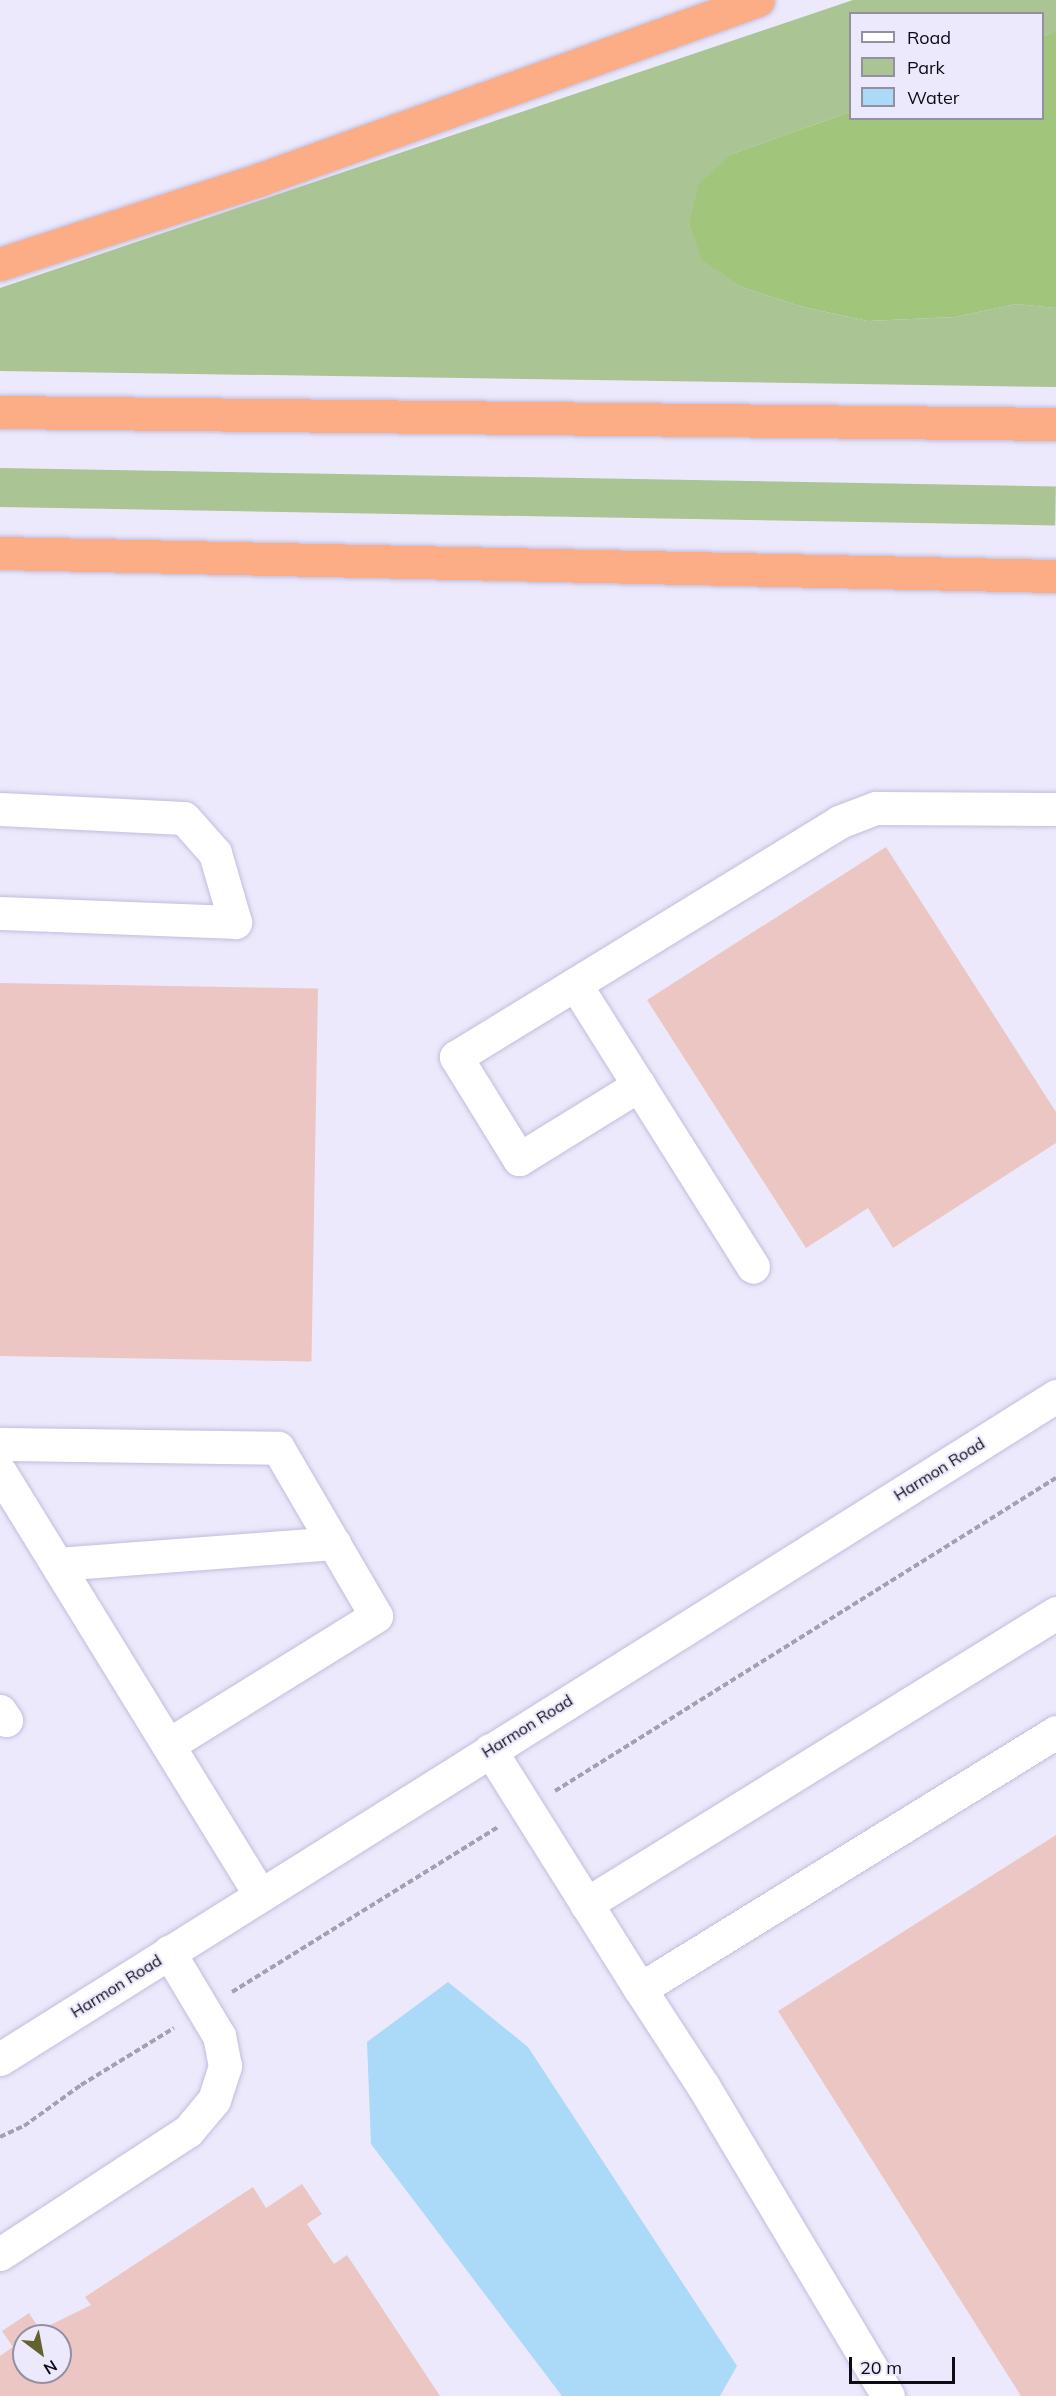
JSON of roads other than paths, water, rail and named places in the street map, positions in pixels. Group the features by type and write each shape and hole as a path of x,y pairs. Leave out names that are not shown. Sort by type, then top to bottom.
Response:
{"highway":[{"path":"0,264 261,179 758,0"},
{"path":"0,412 1056,424"},
{"path":"0,553 1056,576"}],"street":[{"path":"639,1085 519,1159 456,1057 839,822 876,808 1056,809"},
{"path":"0,809 184,818 215,853 235,922 0,913"},
{"path":"575,984 753,1267"},
{"name":"Harmon Road","path":"0,2059 1056,1396"},
{"path":"0,1444 278,1448 376,1616 168,1745"},
{"path":"0,1472 260,1895"},
{"path":"57,1564 334,1544"},
{"path":"586,1904 1056,1612"},
{"path":"640,1989 1056,1732"},
{"path":"490,1750 703,2085 888,2396"},
{"path":"0,2254 188,2130 214,2100 225,2066 219,2036 169,1952"}],"water":[{"path":"448,1982 528,2047 737,2366 720,2396 562,2396 371,2144 367,2042"}]}
